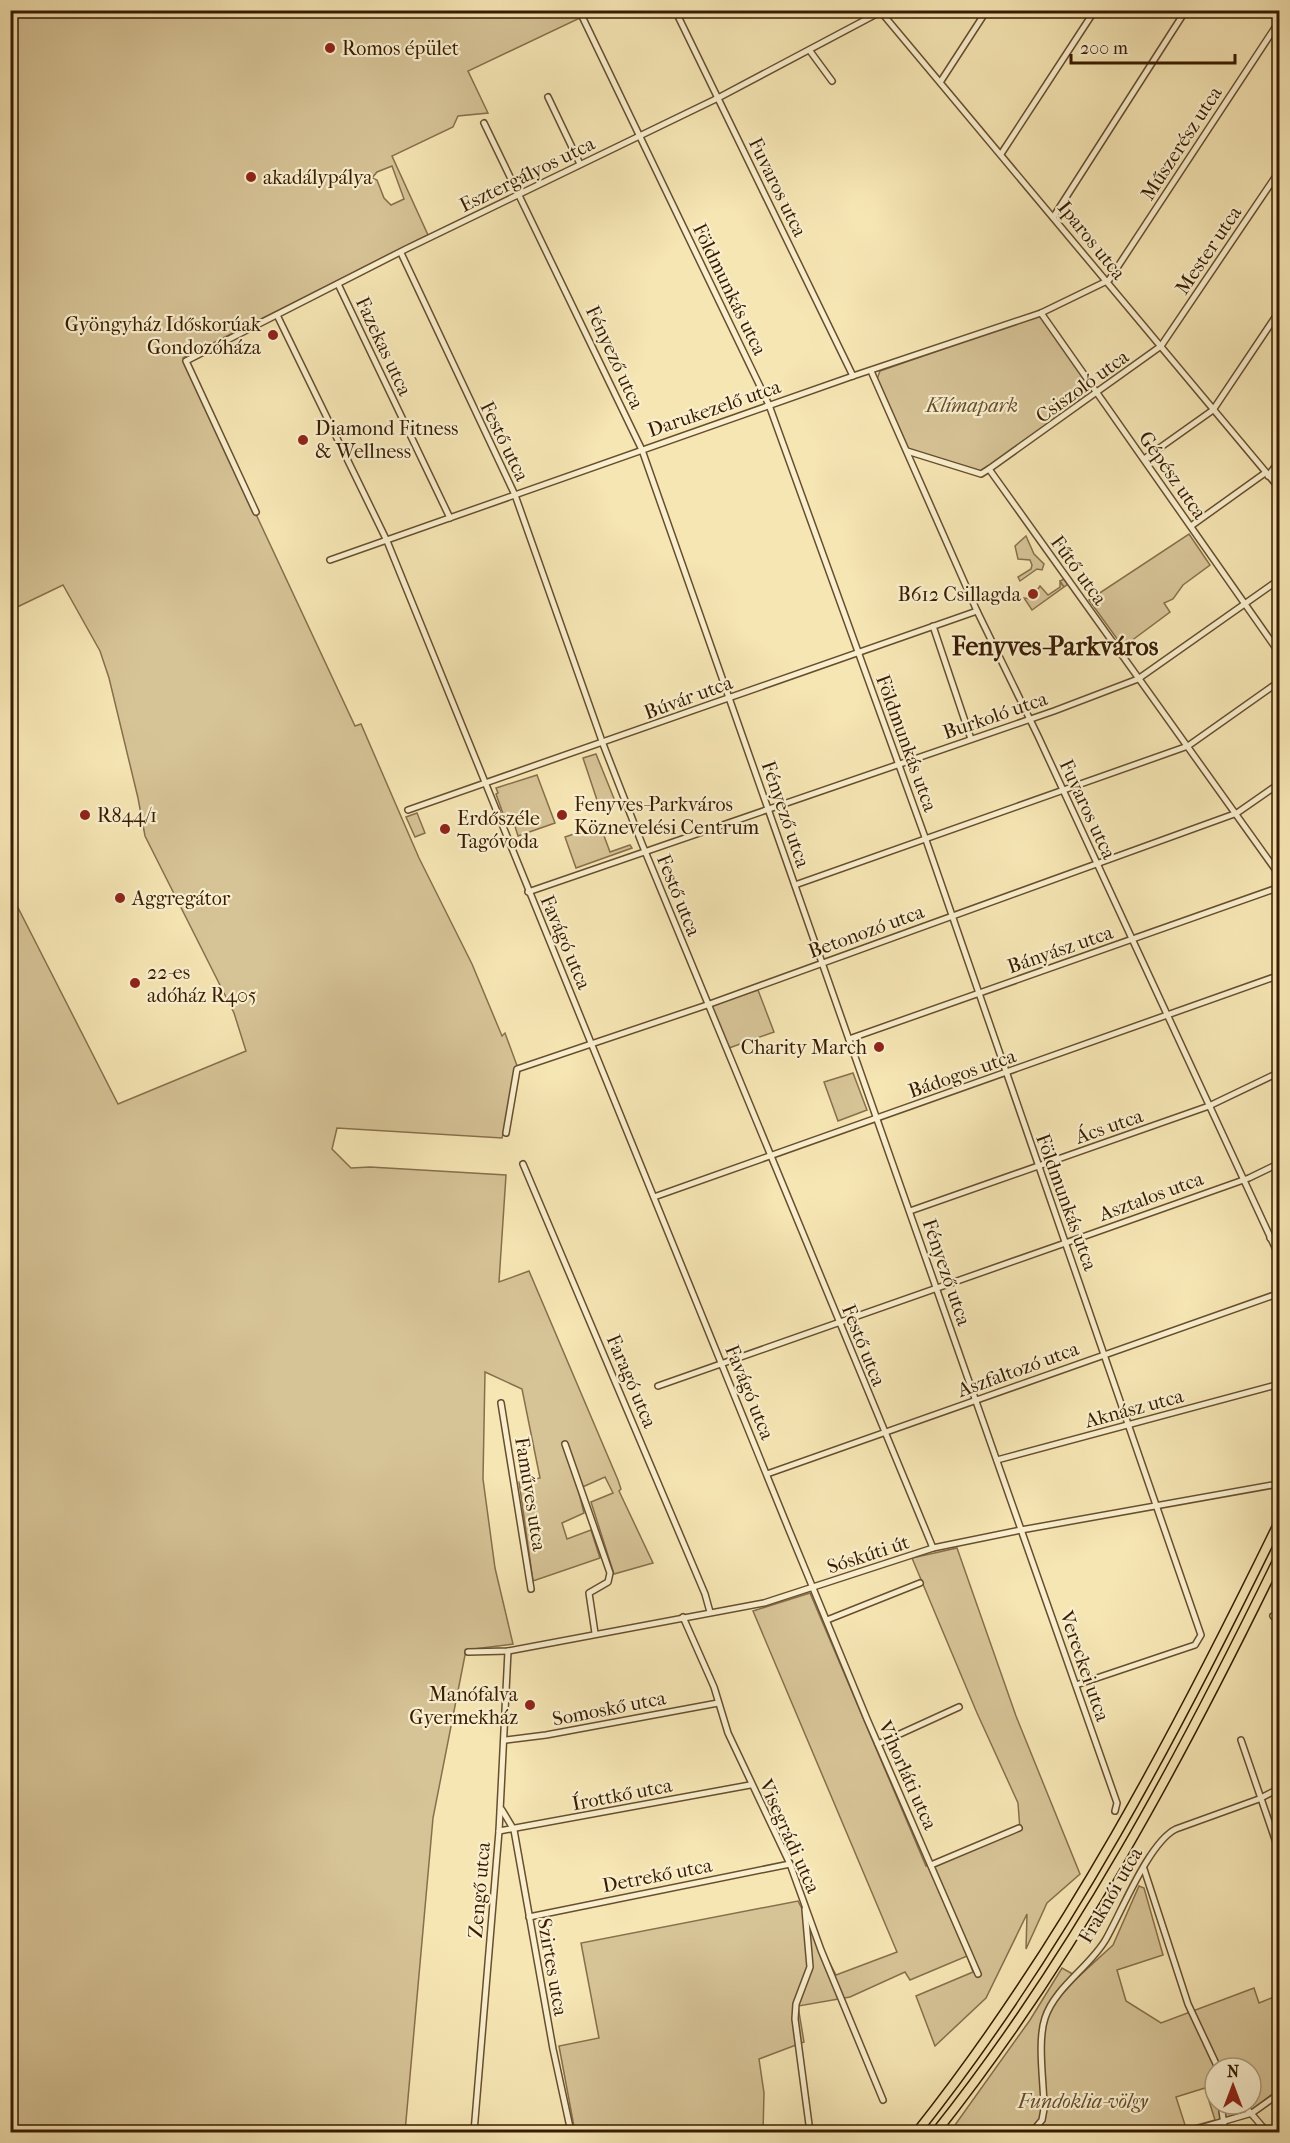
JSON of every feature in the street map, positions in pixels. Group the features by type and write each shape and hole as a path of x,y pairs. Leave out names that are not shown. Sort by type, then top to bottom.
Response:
{"highway":[{"path":"917,2133 1005,2013 1104,1857 1169,1742 1280,1520"},
{"path":"936,2133 989,2064 1047,1979 1117,1864 1217,1683 1280,1555"}],"street":[{"name":"Földmunkás utca","path":"579,10 769,405 926,840 1005,1074 1130,1425 1201,1635 1195,1645 1076,1685"},
{"name":"Fuvaros utca","path":"675,10 853,376"},
{"path":"941,81 987,10"},
{"path":"1001,154 1095,10"},
{"path":"1054,216 1186,10"},
{"name":"Esztergályos utca","path":"256,512 186,361 580,164 718,98 882,11"},
{"name":"Iparos utca","path":"882,11 1280,489"},
{"name":"Műszerész utca","path":"1106,281 1112,276 1280,20"},
{"path":"810,51 832,81"},
{"path":"548,97 580,164"},
{"name":"Fényező utca","path":"484,123 642,450 1021,1530"},
{"name":"Mester utca","path":"1161,346 1280,170"},
{"name":"Festő utca","path":"401,253 515,495 603,744 646,853 883,1433 933,1548"},
{"name":"Darukezelő utca","path":"330,560 769,405 1041,313 1106,281"},
{"name":"Fazekas utca","path":"338,284 450,518"},
{"path":"1144,459 1213,410 1280,310"},
{"name":"Gépész utca","path":"1041,313 1280,654"},
{"name":"Favágó utca","path":"277,315 387,541 813,1588"},
{"name":"Csiszoló utca","path":"989,469 1099,393 1161,346"},
{"name":"Fuvaros utca","path":"871,371 977,611 1098,864 1280,1258"},
{"path":"907,451 981,474 989,469"},
{"path":"1191,526 1267,474 1279,463"},
{"name":"Fűtő utca","path":"989,469 1280,876"},
{"name":"Burkoló utca","path":"528,892 646,853 1138,679 1280,579"},
{"name":"Búvár utca","path":"408,810 463,789 603,744 977,611"},
{"path":"933,626 971,739"},
{"path":"795,885 1064,792 1188,746 1280,681"},
{"name":"Betonozó utca","path":"506,1133 517,1069 707,1005 1237,813 1280,783"},
{"name":"Bányász utca","path":"849,1039 1280,887"},
{"name":"Bádogos utca","path":"654,1197 1280,975"},
{"name":"Ács utca","path":"910,1211 1209,1106 1280,1072"},
{"name":"Asztalos utca","path":"658,1386 1066,1243 1244,1179 1280,1163"},
{"name":"Faragó utca","path":"523,1164 705,1594 710,1612"},
{"path":"1280,1234 1270,1238 1280,1248"},
{"name":"Aszfaltozó utca","path":"767,1474 1280,1293"},
{"name":"Aknász utca","path":"997,1460 1280,1384"},
{"name":"Faműves utca","path":"501,1403 531,1589"},
{"path":"565,1444 610,1573 608,1582 589,1593 595,1633"},
{"name":"Sóskúti út","path":"468,1652 508,1651 764,1603 933,1548 1278,1484"},
{"name":"Vereckei utca","path":"1021,1530 1117,1803 1115,1811"},
{"path":"827,1620 920,1583"},
{"name":"Vihorláti utca","path":"813,1588 978,1974"},
{"path":"1273,1616 1280,1613"},
{"name":"Visegrádi utca","path":"683,1617 714,1687 750,1785 790,1864 883,2100"},
{"name":"Zengő utca","path":"474,2133 506,1740 508,1651"},
{"name":"Somoskő utca","path":"506,1740 546,1735 718,1703"},
{"path":"878,1744 959,1707"},
{"path":"1241,1740 1280,1854"},
{"name":"Írottkő utca","path":"499,1831 750,1785"},
{"path":"1260,1799 1280,1788"},
{"name":"Fraknói utca","path":"1032,2133 1042,2120 1044,2109 1043,2031 1047,2013 1105,1942 1164,1836 1181,1826 1260,1799"},
{"name":"Szirtes utca","path":"501,1809 514,1830 553,2049 571,2133"},
{"path":"931,1865 1019,1828"},
{"name":"Detrekő utca","path":"529,1917 790,1864"},
{"path":"1144,1869 1188,2004 1212,2056"},
{"path":"805,1905 810,1967 796,2004 795,2019 810,2133"},
{"path":"1263,2105 1280,2093"},
{"path":"1222,2116 1225,2133"},
{"path":"1187,2133 1242,2116"},
{"path":"1254,2116 1267,2133"}],"green space":[{"path":"11,11 576,11 580,18 468,71 488,113 458,116 453,127 392,156 428,235 183,358 355,726 361,724 419,858 472,964 502,1036 505,1033 519,1071 502,1138 337,1128 332,1149 351,1168 370,1167 506,1175 499,1282 529,1271 618,1480 621,1489 619,1491 653,1563 614,1574 591,1502 613,1493 605,1477 578,1489 584,1513 562,1523 567,1539 591,1530 600,1558 533,1581 519,1482 540,1478 522,1389 485,1372 483,1479 495,1568 513,1644 466,1650 433,1818 405,2132 11,2132 10,892 118,1104 246,1051 234,1013 145,836 109,678 100,651 63,585 11,610","holes":["392,166 404,199 391,205 384,198 377,180 372,178 377,172"]},
{"name":"Klímapark","path":"1040,315 1095,393 981,471 907,449 877,379 880,371"},
{"path":"1189,534 1210,565 1183,585 1173,599 1164,603 1170,612 1123,647 1089,600"},
{"path":"1026,536 1034,554 1044,564 1042,570 1037,569 1020,581 1018,577 1031,569 1032,565 1030,560 1018,559 1015,546"},
{"path":"1064,579 1068,584 1064,587 1060,581"},
{"path":"1060,582 1064,587 1032,610 1024,598 1031,599 1036,595 1040,586 1048,595 1060,587"},
{"path":"596,754 615,801 599,806 583,758"},
{"path":"537,775 555,823 518,836 513,820 506,822 496,788"},
{"path":"417,813 425,833 415,837 406,817"},
{"path":"600,825 610,852 630,845 632,848 576,868 565,837"},
{"path":"758,990 774,1032 729,1048 710,1006"},
{"path":"853,1073 867,1110 838,1121 824,1082"},
{"path":"957,1548 1016,1716 1080,1874 1047,1903 1026,1949 1027,1914 986,1998 935,2046 916,1996 973,1972 967,1956 910,1980 905,1972 850,1997 798,2006 804,2042 759,2059 764,2093 763,2132 575,2132 559,2046 599,2038 581,1943 798,1901 836,1975 897,1952 753,1611 810,1593 926,1866 1020,1830 1018,1803 977,1713 912,1558"},
{"name":"Fundoklia-völgy","path":"1139,1886 1144,1888 1163,1955 1117,1970 1126,2001 1161,2023 1254,1988 1259,2003 1279,1995 1279,2089 1263,2101 1263,2056 1203,2056 1203,2089 1176,2097 1186,2128 1215,2120 1214,2116 1230,2116 1224,2118 1228,2132 950,2132 1030,2020 1062,1968 1078,1977 1113,1945"}],"place":[{"name":"Romos épület","path":"330,48"},
{"name":"akadálypálya","path":"251,177"},
{"name":"Gyöngyház Időskorúak Gondozóháza","path":"273,335"},
{"name":"Diamond Fitness & Wellness","path":"303,440"},
{"name":"B612 Csillagda","path":"1033,594"},
{"name":"R844/1","path":"85,815"},
{"name":"Fenyves-Parkváros Köznevelési Centrum","path":"562,815"},
{"name":"Erdőszéle Tagóvoda","path":"445,829"},
{"name":"Aggregátor","path":"120,898"},
{"name":"22-es adóház R405","path":"135,983"},
{"name":"Charity March","path":"879,1047"},
{"name":"Manófalva Gyermekház","path":"530,1705"}],"district":[{"name":"Fenyves-Parkváros","path":"1055,646"}]}
